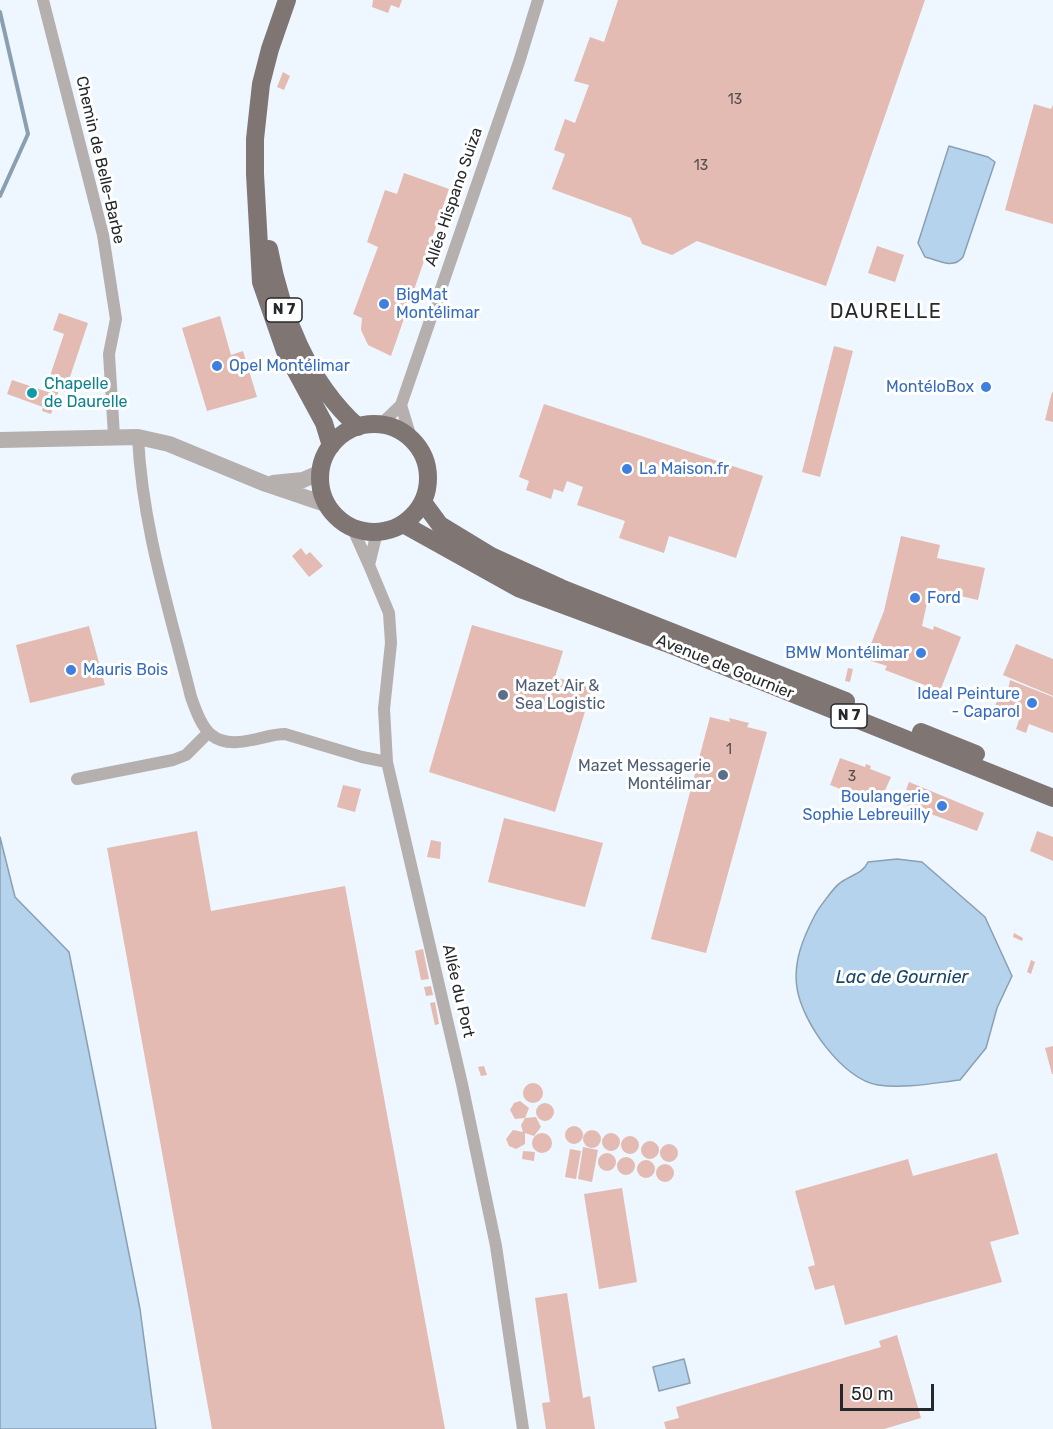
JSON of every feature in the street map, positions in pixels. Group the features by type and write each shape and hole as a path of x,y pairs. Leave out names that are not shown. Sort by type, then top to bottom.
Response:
{"main road":[{"name":"N 7","path":"287,0 261,84 255,174 261,282 285,351 324,423 331,446"},
{"name":"N 7","path":"255,174 274,277 287,319 325,392 340,411 358,427"},
{"path":"380,425 394,428 411,438 422,454 428,473 423,502 403,524 377,532 352,527 337,516 322,493 321,472 331,446 339,438 358,427 380,425"},
{"name":"Avenue de Gournier","path":"423,502 440,525 471,544 561,588 1053,785"},
{"name":"Avenue de Gournier","path":"403,524 518,588 666,643 1053,798"}],"street":[{"name":"Chemin de Belle-Barbe","path":"43,0 103,235 116,319 109,354 114,436"},
{"name":"Allée Hispano Suiza","path":"380,425 401,405 519,62 538,0"},
{"path":"401,405 411,438"},
{"path":"138,437 139,471 152,539 190,697 200,723 208,733 233,744 275,734 285,734 362,758 387,762"},
{"path":"0,440 138,437 169,444 266,484 328,505"},
{"path":"266,484 303,480 321,472"},
{"name":"Allée du Port","path":"352,527 389,613 391,643 384,709 387,762 462,1084 496,1246 523,1429"},
{"path":"369,565 377,532"},
{"path":"77,779 173,760 186,755 208,733"}],"water":[{"path":"949,146 988,157 995,162 963,257 950,264 925,257 918,243"},
{"path":"0,837 15,897 69,952 140,1309 156,1429 0,1429"},
{"name":"Lac de Gournier","path":"897,859 922,862 985,917 1012,976 997,1008 986,1048 960,1080 898,1086 878,1085 865,1081 851,1073 826,1047 800,1002 796,969 800,950 819,908 838,885 860,872 868,862"},
{"path":"684,1359 690,1383 659,1391 653,1367"}],"building":[{"path":"373,0 402,0 399,8 391,5 388,13 372,7"},
{"path":"618,0 925,0 826,286 697,241 672,255 642,244 631,218 552,189 565,154 554,150 565,119 575,123 589,85 574,81 590,37 604,42"},
{"path":"283,72 290,76 284,90 277,87"},
{"path":"1034,104 1051,109 1053,105 1053,224 1005,210"},
{"path":"404,173 449,189 391,356 368,345 361,330 362,318 353,314 378,247 367,242 385,190 397,194"},
{"path":"877,246 904,255 895,282 868,273"},
{"path":"59,313 88,323 65,392 59,390 51,414 42,411 43,407 7,394 12,380 45,391 64,334 53,330"},
{"path":"220,316 231,355 243,351 257,397 207,411 182,328"},
{"path":"834,346 853,351 820,477 802,472"},
{"path":"1053,393 1053,422 1045,420"},
{"path":"544,404 763,476 736,558 669,536 664,553 619,538 625,521 577,505 583,487 567,481 563,492 554,489 551,499 526,490 529,481 519,477"},
{"path":"901,536 940,545 937,558 985,568 978,600 930,589 922,626 933,630 934,626 961,637 940,691 885,670 887,666 865,659 884,611"},
{"path":"301,548 306,555 310,552 323,566 309,577 292,556"},
{"path":"472,625 563,651 555,677 592,688 555,812 429,772"},
{"path":"89,626 105,685 30,703 16,645"},
{"path":"1016,644 1053,659 1053,696 1003,675"},
{"path":"848,668 853,669 850,682 845,681"},
{"path":"1010,680 1053,697 1053,733 1029,724 1026,733 1016,729 1019,720 995,706 1000,694 1007,696"},
{"path":"710,717 730,722 729,718 749,723 747,727 767,732 706,953 651,939"},
{"path":"840,758 865,767 866,764 871,766 870,769 891,777 879,804 830,785"},
{"path":"909,782 984,813 977,831 901,803"},
{"path":"343,785 361,789 355,812 337,807"},
{"path":"504,818 603,843 585,907 488,882"},
{"path":"197,831 211,911 345,886 445,1429 212,1429 107,848"},
{"path":"1037,831 1053,837 1053,861 1030,851"},
{"path":"431,840 441,842 440,859 427,857"},
{"path":"1014,933 1023,938 1022,941 1013,937"},
{"path":"423,949 429,979 421,980 415,951"},
{"path":"1031,960 1035,962 1031,974 1027,972"},
{"path":"431,986 433,995 426,996 424,987"},
{"path":"435,1002 439,1024 435,1025 430,1003"},
{"path":"1053,1046 1053,1074 1052,1074 1045,1048"},
{"path":"484,1066 487,1075 481,1076 478,1067"},
{"path":"533,1083 540,1086 543,1093 540,1100 533,1103 526,1100 523,1093 526,1086"},
{"path":"520,1101 529,1108 525,1118 515,1119 510,1110 514,1103"},
{"path":"541,1103 549,1103 554,1108 552,1119 541,1121 536,1116 536,1108"},
{"path":"536,1117 541,1127 534,1136 525,1133 525,1144 516,1149 509,1146 506,1139 513,1130 523,1132 521,1125 525,1118"},
{"path":"574,1126 580,1129 583,1135 580,1141 574,1144 568,1141 565,1135 568,1129"},
{"path":"592,1130 598,1133 601,1139 598,1145 592,1148 586,1145 583,1139 586,1133"},
{"path":"542,1133 549,1136 552,1143 549,1150 542,1153 535,1150 532,1143 535,1136"},
{"path":"611,1133 617,1136 620,1142 617,1148 611,1151 605,1148 602,1142 605,1136"},
{"path":"630,1136 636,1139 639,1145 636,1151 630,1154 624,1151 621,1145 624,1139"},
{"path":"650,1141 656,1144 659,1150 656,1156 650,1159 644,1156 641,1150 644,1144"},
{"path":"669,1144 675,1147 678,1153 675,1159 669,1162 663,1159 660,1153 663,1147"},
{"path":"583,1147 598,1150 592,1182 578,1179"},
{"path":"570,1149 581,1151 576,1179 565,1177"},
{"path":"523,1151 535,1152 534,1161 522,1159"},
{"path":"607,1153 613,1156 616,1162 613,1168 607,1171 601,1168 598,1162 601,1156"},
{"path":"997,1153 1019,1234 990,1242 1002,1282 845,1325 834,1285 815,1290 808,1267 815,1265 795,1191 908,1159 913,1176"},
{"path":"626,1157 632,1160 635,1166 632,1172 626,1175 620,1172 617,1166 620,1160"},
{"path":"646,1160 652,1163 655,1169 652,1175 646,1178 640,1175 637,1169 640,1163"},
{"path":"665,1164 671,1167 674,1173 671,1179 665,1182 659,1179 656,1173 659,1167"},
{"path":"622,1188 637,1282 599,1289 584,1194"},
{"path":"567,1293 583,1398 590,1396 595,1429 546,1429 542,1403 550,1402 535,1298"},
{"path":"897,1335 921,1418 884,1429 666,1429 664,1422 679,1418 676,1407 881,1347 879,1341"}],"waterway":[{"path":"0,12 28,134 0,196"}],"place":[{"name":"BigMat Montélimar","path":"384,304"},
{"name":"Opel Montélimar","path":"217,366"},
{"name":"MontéloBox","path":"986,387"},
{"name":"Chapelle de Daurelle","path":"32,393"},
{"name":"La Maison.fr","path":"627,469"},
{"name":"Ford","path":"915,598"},
{"name":"BMW Montélimar","path":"921,653"},
{"name":"Mauris Bois","path":"71,670"},
{"name":"Mazet Air & Sea Logistic","path":"503,695"},
{"name":"Ideal Peinture - Caparol","path":"1032,703"},
{"name":"Mazet Messagerie Montélimar","path":"723,775"},
{"name":"Boulangerie Sophie Lebreuilly","path":"942,806"}],"district":[{"name":"DAURELLE","path":"886,312"}]}
